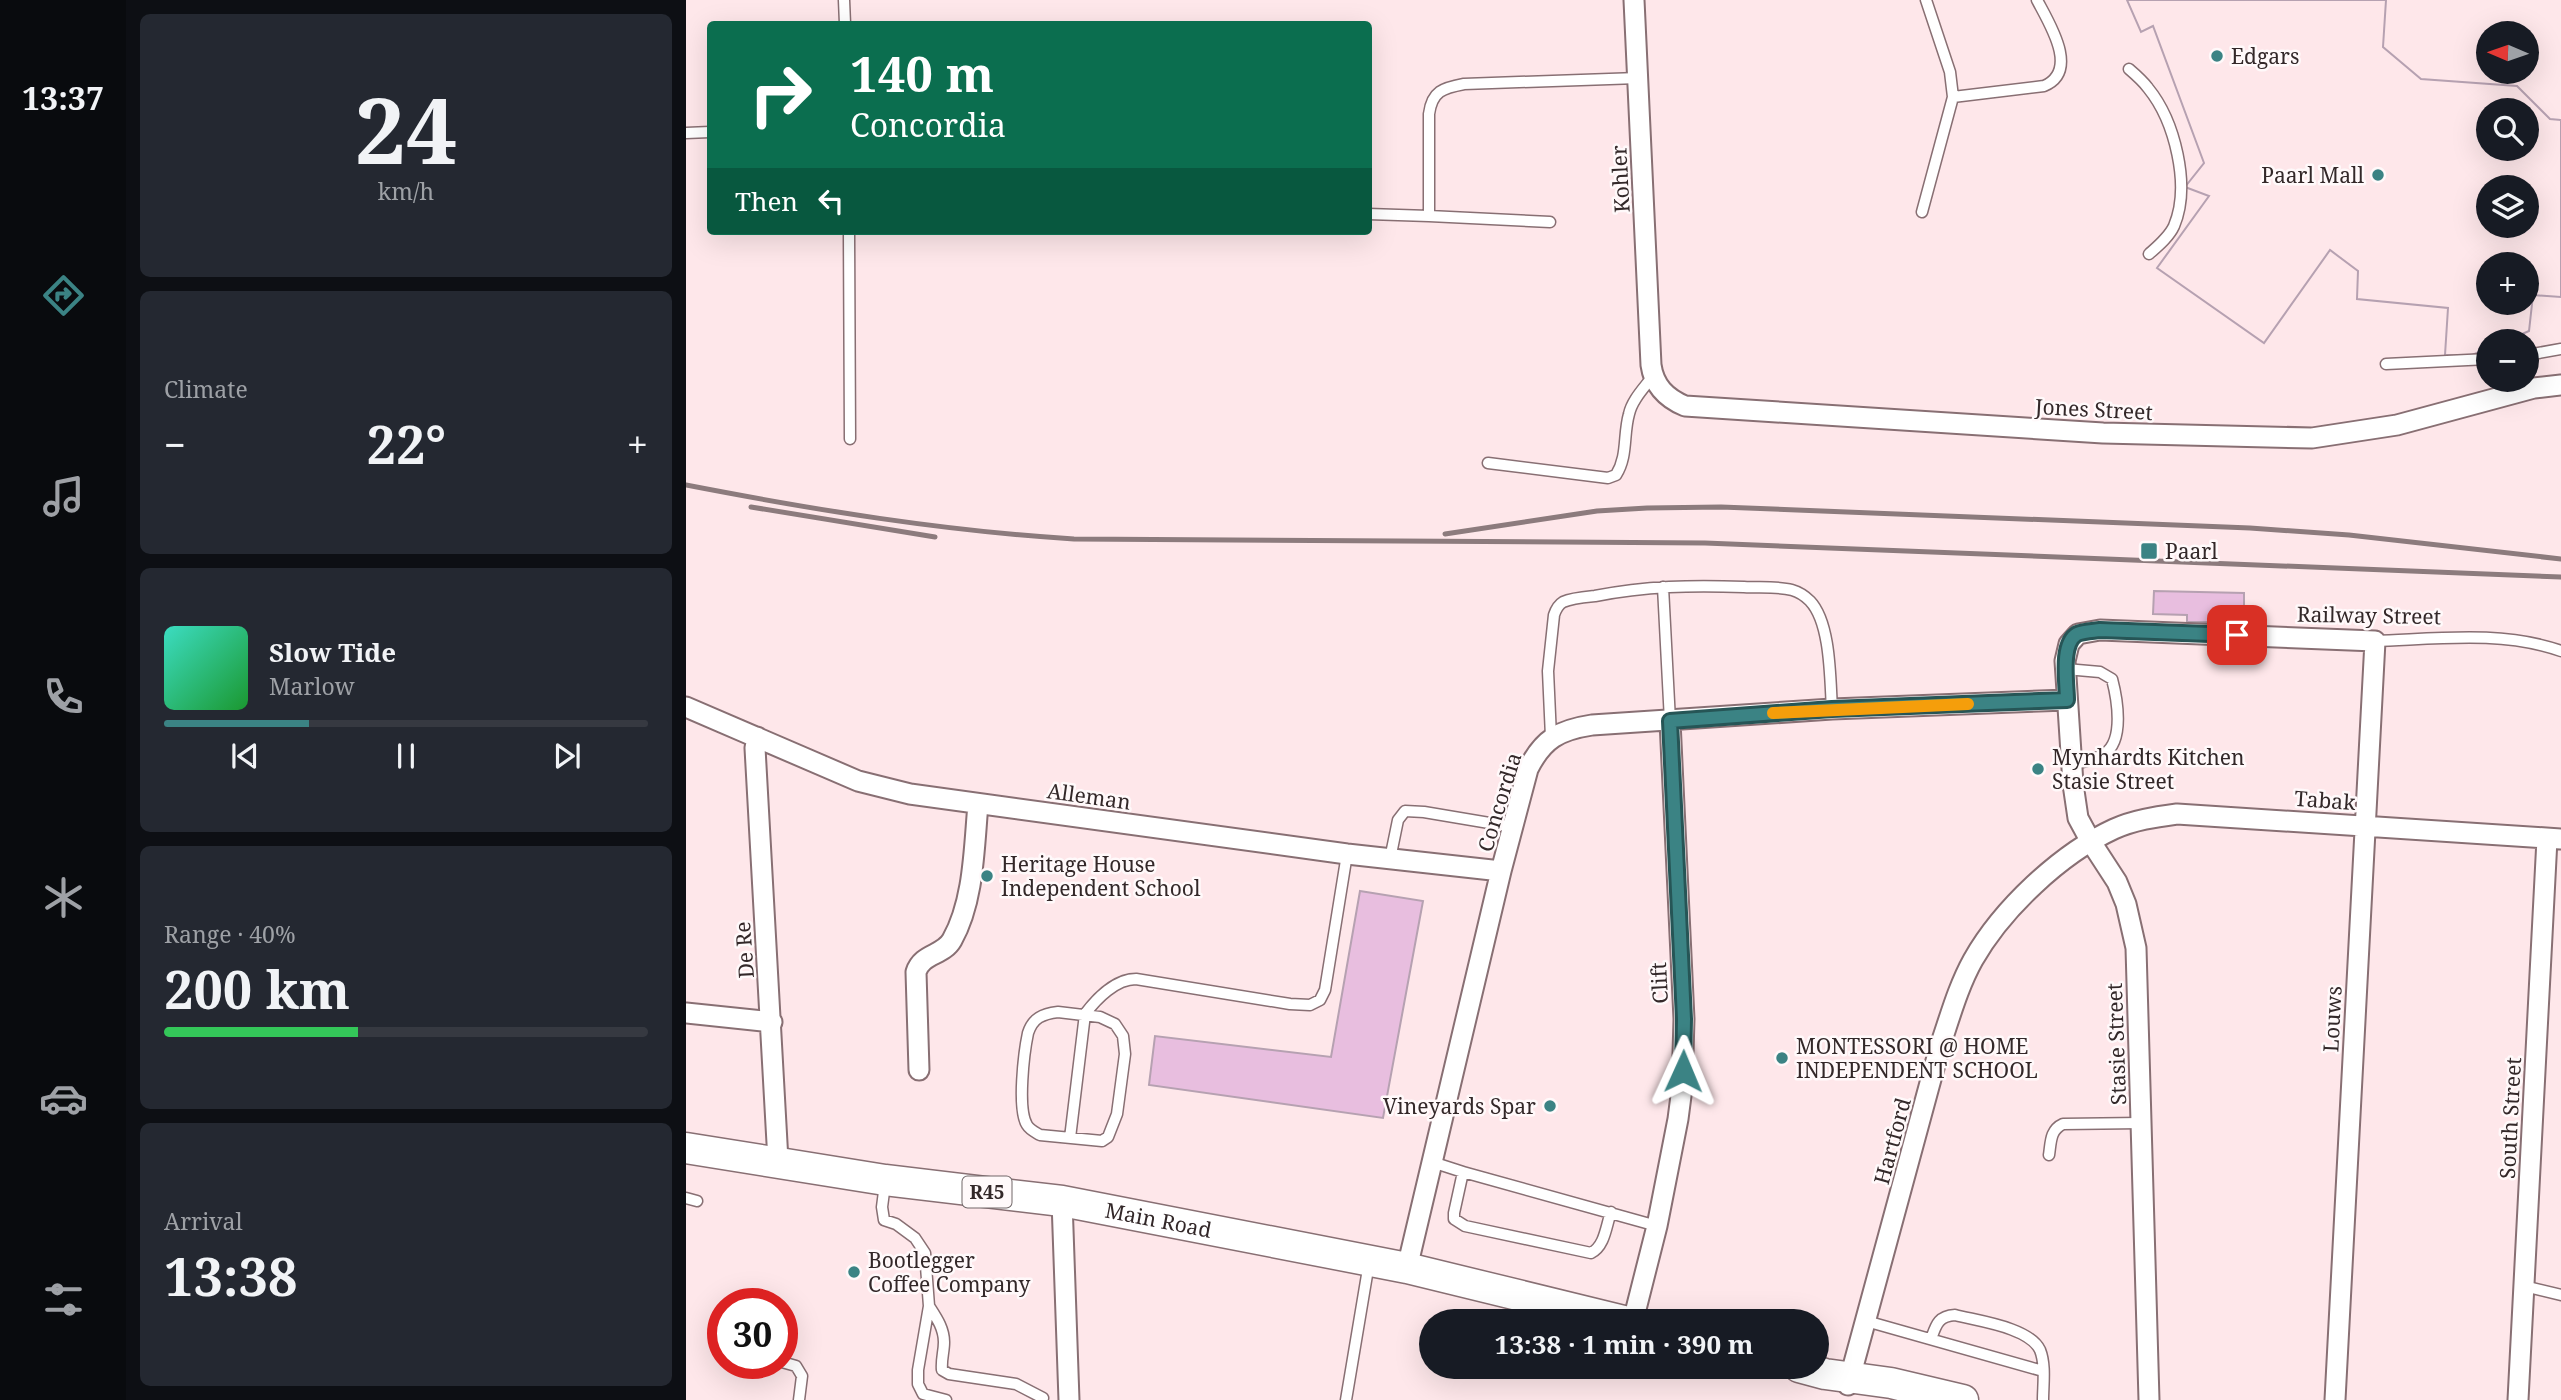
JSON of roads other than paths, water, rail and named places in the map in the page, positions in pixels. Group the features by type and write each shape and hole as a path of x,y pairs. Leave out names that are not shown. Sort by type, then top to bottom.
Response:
{"main road":[{"name":"Main Road","path":"689,1152 778,1161 885,1180 1062,1201 1370,1260 1576,1309"},
{"path":"1831,1376 1879,1400"},
{"path":"1831,1376 1962,1400"}],"street":[{"name":"Kohler","path":"1634,0 1653,376"},
{"name":"Jones Street","path":"1653,376 1664,394 1674,402 1696,408 2103,433 2288,438 2330,436 2376,429 2534,388 2561,385"},
{"name":"Railway Street","path":"2067,700 2066,653 2078,634 2100,630 2375,641"},
{"name":"Louws","path":"2335,1400 2375,641"},
{"path":"1551,737 1571,728 1592,725 1832,709 2067,700"},
{"name":"Stasie Street","path":"2067,700 2078,818 2118,882 2136,948 2149,1400"},
{"name":"Alleman","path":"686,707 870,785 978,804 1501,872"},
{"name":"Clift","path":"1636,1309 1657,1226 1678,1119 1684,1054 1670,721"},
{"name":"De Re","path":"757,737 754,748 778,1161"},
{"name":"Concordia","path":"1407,1268 1528,769 1535,754 1551,737"},
{"path":"919,1070 916,971 923,959 942,950 953,937 968,885 978,804"},
{"name":"Tabak","path":"2091,842 2126,824 2176,814 2554,839"},
{"name":"South Street","path":"2518,1400 2554,839"},
{"name":"Hartford","path":"1831,1376 1866,1321 1940,1046 1956,998 1972,963 1985,940 2033,886 2091,842"},
{"path":"686,1013 772,1022"},
{"path":"1062,1201 1069,1400"}],"lane":[{"path":"844,0 845,21"},
{"path":"1922,212 1953,97 1950,72 1926,0"},
{"path":"1953,97 2044,86 2054,81 2060,67 2059,47 2054,31 2037,0"},
{"path":"2129,69 2147,87 2160,107 2173,137 2179,167 2178,214 2168,236 2149,254"},
{"path":"1429,216 1429,114 1432,99 1439,90 1464,84 1638,78"},
{"path":"686,133 707,132"},
{"path":"1372,214 1550,222"},
{"path":"849,235 850,439"},
{"path":"2539,353 2561,349"},
{"path":"2386,364 2476,360"},
{"path":"1488,463 1608,478 1616,475 1624,456 1627,422 1632,405 1653,376"},
{"path":"1551,737 1548,671 1557,607 1568,601 1618,591 1685,585 1783,589 1801,593 1816,608 1822,625 1829,659 1832,709"},
{"path":"1663,587 1670,721"},
{"name":"Railway Street","path":"2375,641 2486,638 2521,640 2561,651"},
{"path":"2066,669 2101,672 2112,679 2117,722 2113,744 2106,753 2072,765"},
{"path":"1390,859 1398,820 1405,811 1513,827"},
{"path":"1070,1138 1085,1014 1110,989 1128,979 1290,1004 1310,1005 1321,1000 1325,990 1347,854"},
{"path":"1058,1012 1085,1014 1109,1021 1120,1031 1125,1043 1117,1114 1108,1137 1102,1141 1040,1135 1025,1123 1023,1102 1026,1045 1031,1025 1039,1016 1058,1012"},
{"path":"2049,1155 2054,1129 2063,1124 2141,1123"},
{"path":"1432,1162 1657,1226"},
{"path":"1463,1172 1454,1219 1474,1228 1591,1253 1597,1251 1601,1244 1611,1213"},
{"path":"885,1180 882,1207 884,1220 915,1238 925,1252 929,1306 918,1370 916,1400"},
{"path":"1346,1400 1370,1260"},
{"path":"2524,1286 2561,1295"},
{"path":"929,1306 942,1327 942,1370 949,1374 1016,1384 1041,1399 1056,1400"},
{"path":"1931,1339 1936,1323 1947,1315 2021,1332 2040,1350 2043,1400"},
{"path":"1866,1321 2043,1371"},
{"path":"798,1369 802,1376 799,1400"},
{"path":"918,1384 923,1394 946,1400"}],"railway":[{"path":"686,485 880,518 977,531 1074,539 1705,543 2561,577"},
{"path":"751,507 935,537"},
{"path":"1445,534 1597,511 1721,507 2250,528 2349,535 2561,559"}],"place":[{"name":"Edgars","path":"2217,56"},
{"name":"Paarl Mall","path":"2378,175"},
{"name":"Paarl","path":"2149,551"},
{"name":"Mynhardts Kitchen Stasie Street","path":"2038,769"},
{"name":"Heritage House Independent School","path":"987,876"},
{"name":"MONTESSORI @ HOME INDEPENDENT SCHOOL","path":"1782,1058"},
{"name":"Vineyards Spar","path":"1550,1106"},
{"name":"Bootlegger Coffee Company","path":"854,1272"}]}
